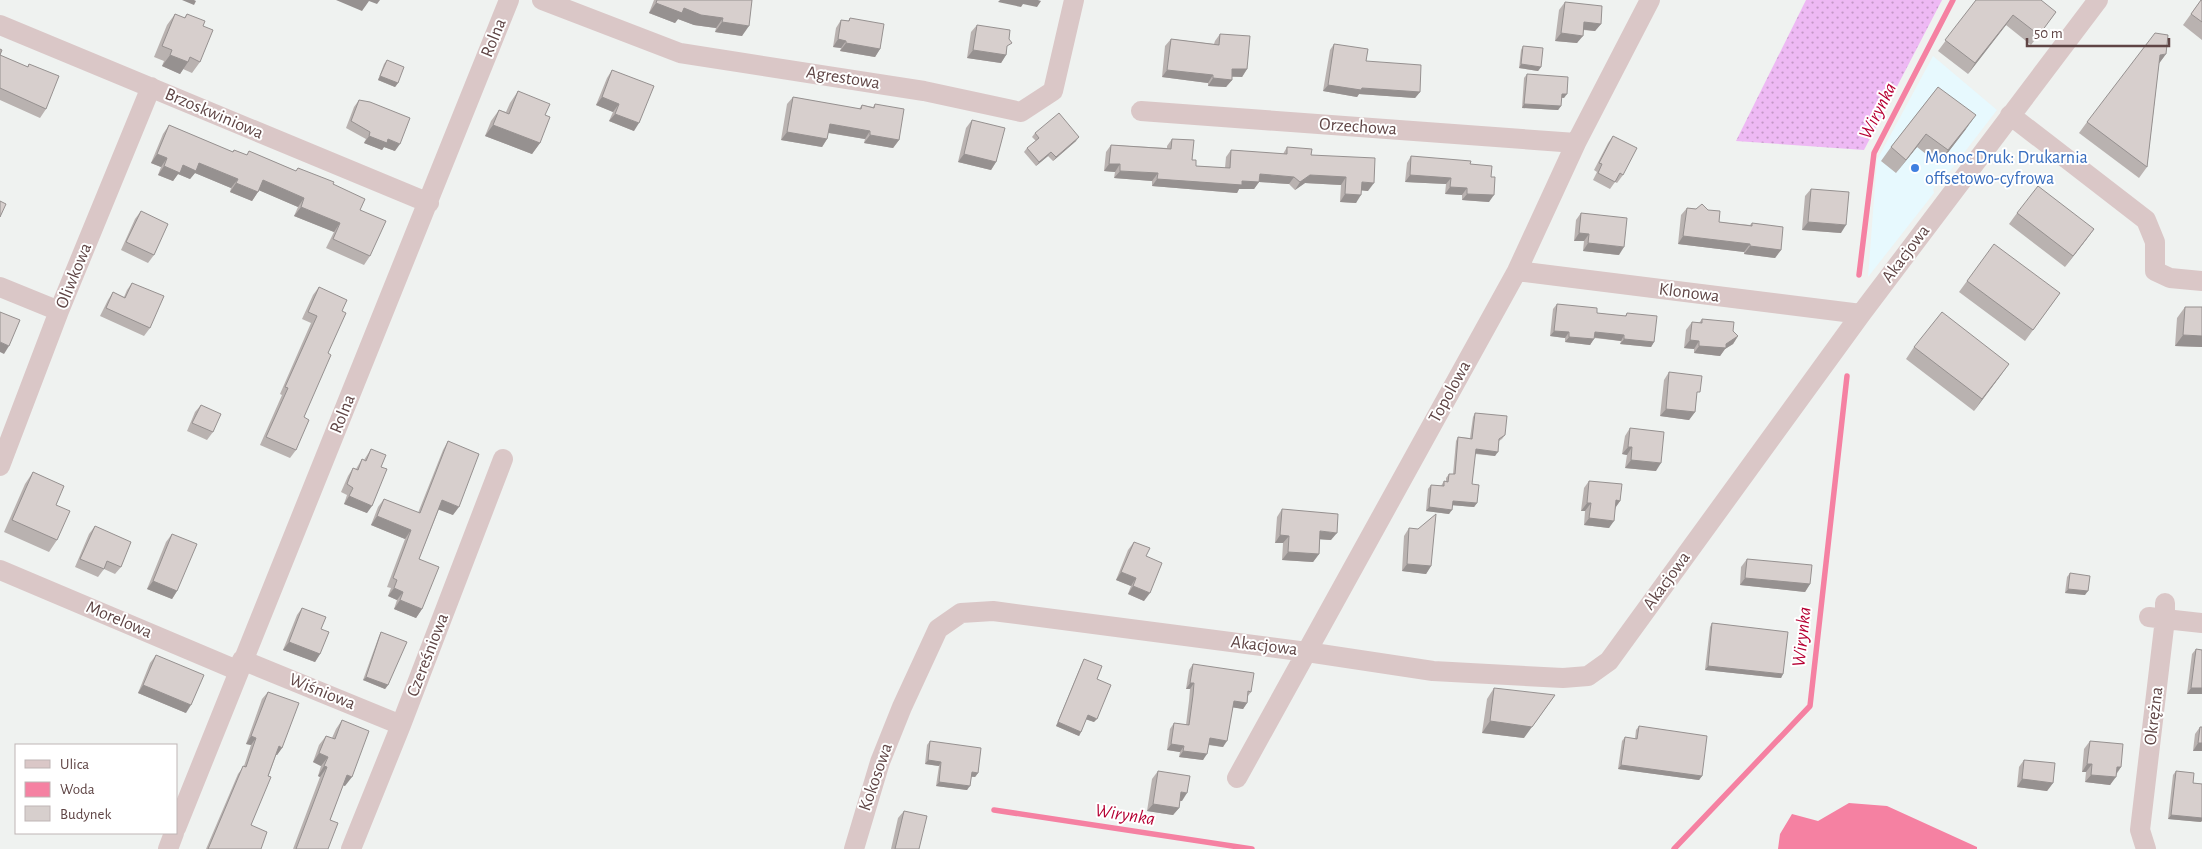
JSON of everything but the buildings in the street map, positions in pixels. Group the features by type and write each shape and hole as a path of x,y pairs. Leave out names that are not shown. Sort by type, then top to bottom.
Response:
{"street":[{"name":"Rolna","path":"178,823 509,0"},
{"name":"Agrestowa","path":"542,0 680,53 924,91 1021,112 1053,91 1074,0"},
{"name":"Topolowa","path":"1237,778 1517,271 1576,142 1650,0"},
{"name":"Akacjowa","path":"902,707 938,629 961,612 993,611 1307,652 1433,671 1562,678 1588,676 1609,661 1861,314 2098,0"},
{"name":"Brzoskwiniowa","path":"0,25 429,202"},
{"name":"Oliwkowa","path":"0,466 59,312 151,87"},
{"name":"Orzechowa","path":"1141,111 1576,142"},
{"path":"2010,116 2146,220 2155,242 2155,271 2170,278 2202,281"},
{"name":"Klonowa","path":"1517,271 1861,314"},
{"path":"0,287 59,312"},
{"name":"Czereśniowa","path":"350,849 402,724 503,459"},
{"name":"Morelowa","path":"0,570 241,666"},
{"name":"Okrężna","path":"2146,849 2140,830 2160,613 2202,623"},
{"name":"Wiśniowa","path":"241,666 402,724"},
{"name":"Kokosowa","path":"854,849 880,762 902,707"},
{"path":"168,849 174,834"}],"shaded area":[{"path":"1806,0 1942,0 1864,150 1736,141"},
{"name":"Monoc Druk: Drukarnia offsetowo-cyfrowa","path":"1933,56 1997,110 1947,175 1933,189 1934,193 1868,277 1877,160"}],"water":[{"path":"1849,803 1887,806 1977,847 1977,849 1778,849 1780,834 1792,814 1818,821"}],"waterway":[{"name":"Wirynka","path":"1859,275 1874,153 1953,0"},
{"name":"Wirynka","path":"1674,849 1810,706 1847,376"},
{"name":"Wirynka","path":"994,810 1252,849"}],"place":[{"name":"Monoc Druk: Drukarnia offsetowo-cyfrowa","path":"1915,168"}]}
